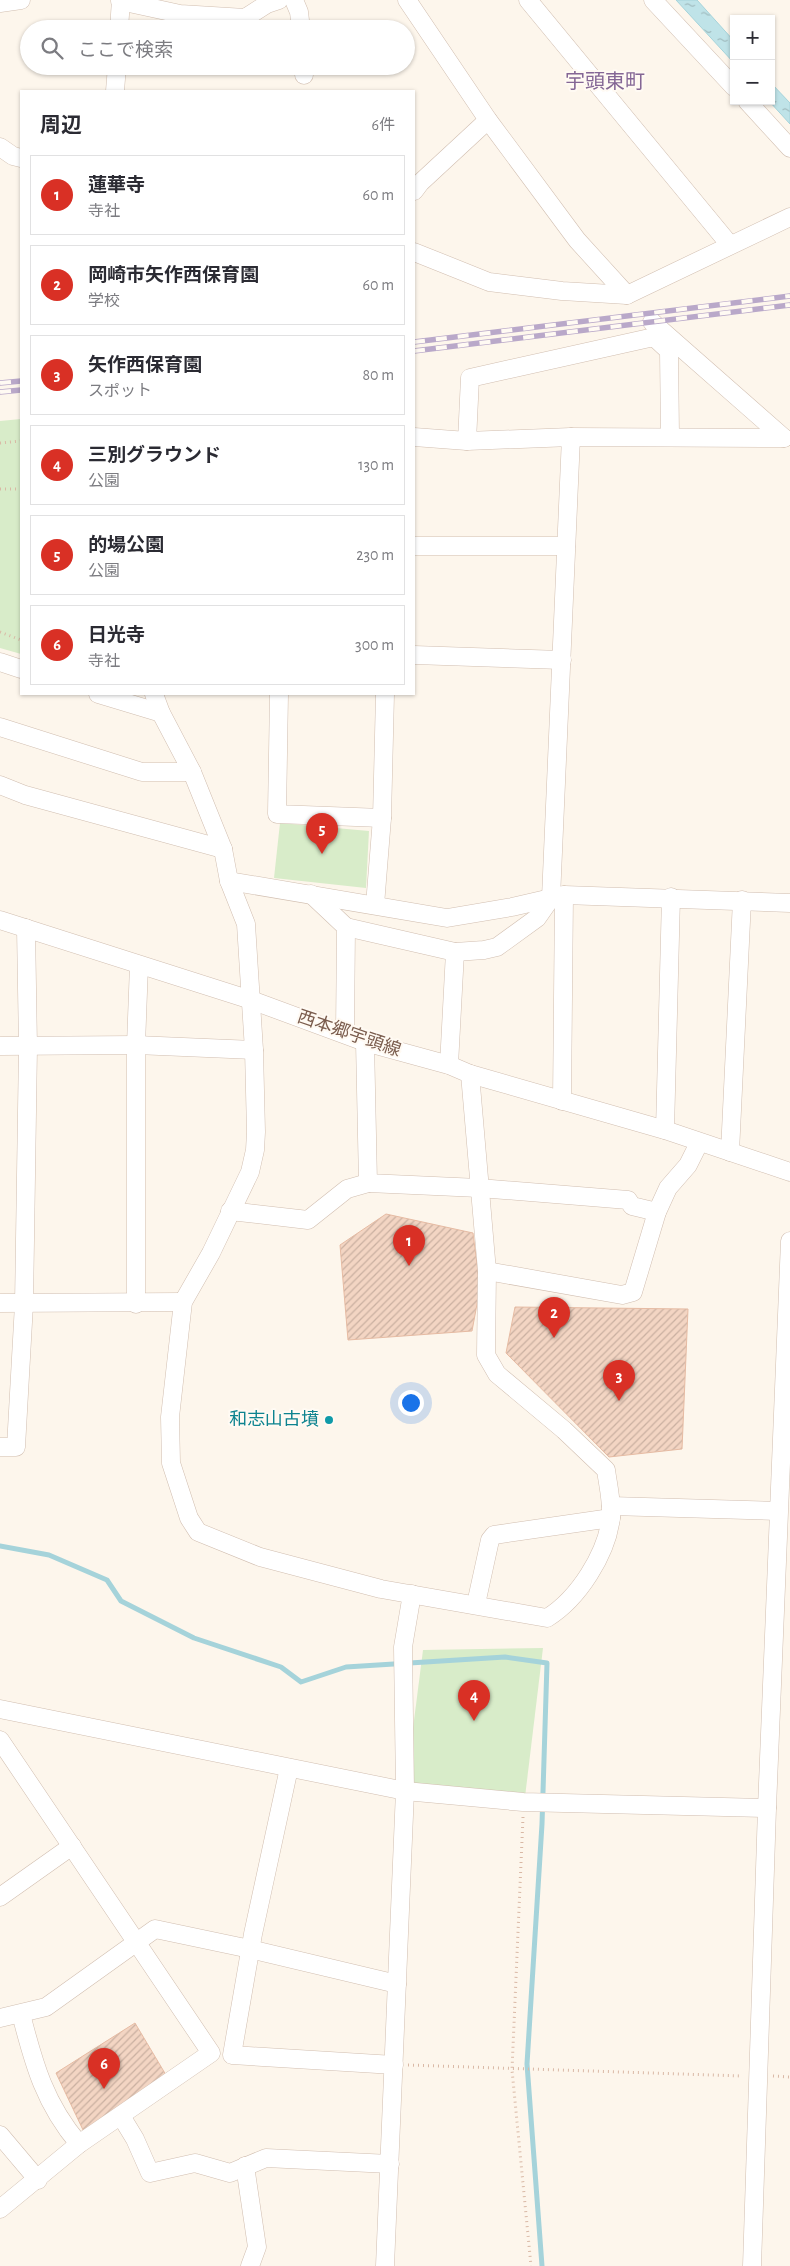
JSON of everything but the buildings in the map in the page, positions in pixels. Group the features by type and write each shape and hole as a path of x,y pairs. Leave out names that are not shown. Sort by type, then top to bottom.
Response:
{"street":[{"path":"0,3 21,0"},
{"path":"294,0 300,20"},
{"path":"406,0 488,120 577,240 626,295"},
{"path":"528,0 730,245"},
{"path":"653,0 730,83"},
{"path":"119,20 120,1 180,14 245,18 271,1"},
{"path":"115,90 116,75"},
{"path":"751,105 790,148"},
{"path":"415,190 488,120"},
{"path":"0,147 13,156 20,158"},
{"path":"415,252 489,282 562,291 626,295 790,218"},
{"path":"415,437 468,441 670,436 784,438 652,322"},
{"path":"468,441 470,378 654,337 669,352 670,436"},
{"path":"562,1101 558,896 562,660 570,437"},
{"path":"415,546 566,546"},
{"path":"415,655 562,660"},
{"path":"0,662 20,669"},
{"path":"101,695 161,713"},
{"path":"154,695 161,713 192,772 223,849 229,882 246,924 254,1050 255,1150 250,1172 211,1253 183,1302 170,1417 171,1463 188,1518 198,1532 260,1557 381,1589 476,1604 546,1618 562,1608 578,1590 598,1559 611,1512 606,1470 564,1430 497,1374 486,1355 488,1272 470,1074"},
{"path":"279,695 277,814 382,818"},
{"path":"375,905 382,818 385,695"},
{"path":"0,727 142,772 192,772"},
{"path":"0,785 25,795 223,849"},
{"path":"229,882 447,918 512,907 558,896 671,897 790,903"},
{"path":"310,894 346,927 455,952 497,947 537,918 558,896"},
{"path":"665,1130 671,897"},
{"path":"742,900 730,1152 790,1172"},
{"name":"西本郷宇頭線","path":"0,920 251,1000 365,1042 665,1130 730,1152"},
{"path":"345,1034 346,927"},
{"path":"0,1448 16,1447 24,1304 28,1047 26,928"},
{"path":"448,1065 455,952"},
{"path":"136,1304 136,1045 139,965"},
{"path":"365,1042 368,1183"},
{"path":"0,1046 136,1045 254,1050"},
{"path":"488,1272 622,1295 633,1292 656,1212 668,1188 688,1165 699,1143"},
{"path":"230,1211 308,1220 347,1189 368,1183 479,1188 628,1200 632,1206 656,1212"},
{"path":"752,2266 778,1511 790,1241"},
{"path":"0,1303 136,1304 183,1302"},
{"path":"476,1604 490,1540 494,1536 611,1512 778,1511"},
{"path":"385,2266 405,1791 402,1647 412,1594"},
{"path":"0,1709 405,1791 523,1802 767,1808"},
{"path":"0,1740 211,2053"},
{"path":"232,2055 250,1949 289,1768"},
{"path":"0,1897 72,1846"},
{"path":"0,2018 46,2007 155,1929 250,1949 397,1984"},
{"path":"21,2014 34,2066 43,2087 58,2115 79,2144"},
{"path":"0,2209 38,2180 79,2144 211,2053 394,2065"},
{"path":"121,2116 135,2139 150,2173 195,2163 230,2173 266,2158 390,2164"},
{"path":"0,2135 38,2180"},
{"path":"245,2166 257,2246 250,2266"}],"path":[{"path":"0,443 20,441"},
{"path":"0,489 20,489"},
{"path":"0,632 20,640"},
{"path":"523,1802 512,2070 532,2266"},
{"path":"394,2065 758,2076"}],"green space":[{"path":"20,419 20,654 0,648 0,421"},
{"path":"280,823 369,831 366,888 274,878"},
{"path":"543,1648 525,1797 405,1791 423,1650"}],"water":[{"path":"676,0 697,0 730,37 730,59"},
{"path":"775,87 790,103 790,124 773,105 775,105"}],"waterway":[{"path":"0,1546 49,1555 107,1580 121,1601 194,1638 281,1667 301,1682 346,1667 505,1657 547,1663 542,1824 527,2064 542,2266"}],"railway":[{"path":"415,342 790,296"},
{"path":"415,351 790,305"},
{"path":"0,383 20,381"},
{"path":"0,392 20,390"}],"place":[{"name":"的場公園","path":"322,854"},
{"name":"蓮華寺","path":"409,1266"},
{"name":"岡崎市矢作西保育園","path":"554,1338"},
{"name":"矢作西保育園","path":"619,1401"},
{"name":"和志山古墳","path":"329,1420"},
{"name":"三別グラウンド","path":"474,1721"},
{"name":"日光寺","path":"104,2089"}],"district":[{"name":"宇頭東町","path":"605,82"}]}
